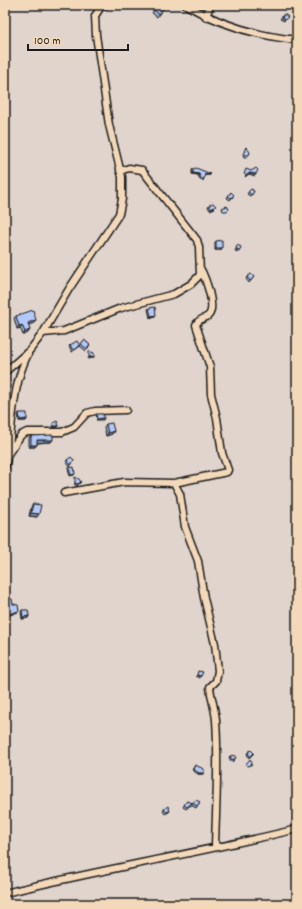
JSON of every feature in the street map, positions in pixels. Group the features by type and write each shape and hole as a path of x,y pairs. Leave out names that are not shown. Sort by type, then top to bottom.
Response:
{"street":[{"path":"5,372 30,350 43,333 68,289 119,214 123,186 111,139 96,35 96,16 100,8 105,5"},
{"path":"186,5 206,17 248,32 297,40"},
{"path":"206,17 210,5"},
{"path":"43,333 64,331 121,308 174,294 198,278 201,272 197,240 145,172 138,168 129,168 120,171"},
{"path":"64,493 124,482 174,483 226,474 228,470 222,453 217,418 211,394 211,370 196,325 198,321 208,316 212,309 208,289 200,268"},
{"path":"5,468 8,454 12,403 17,379 30,350"},
{"path":"8,454 18,437 27,432 62,432 74,427 87,413 95,411 126,410"},
{"path":"174,483 180,494 185,527 198,561 218,664 218,676 210,687 216,720 217,747 218,779 215,847"},
{"path":"5,893 215,847 254,840 297,829"}],"building":[{"path":"158,5 165,6 159,14 154,10"},
{"path":"284,14 288,17 285,20 282,18"},
{"path":"246,147 250,152 249,155 244,153"},
{"path":"196,168 211,174 205,174 204,179 201,179 199,174 193,173 193,169"},
{"path":"256,168 258,170 256,174 244,174 246,169 251,171"},
{"path":"251,189 254,191 252,195 248,192"},
{"path":"231,192 234,195 231,198 228,196"},
{"path":"213,203 216,206 211,209 209,205"},
{"path":"227,206 229,209 227,211 223,211 222,208"},
{"path":"222,240 222,248 216,248 216,241"},
{"path":"237,245 241,247 240,250 236,249"},
{"path":"251,274 254,277 250,281 247,277"},
{"path":"155,307 156,315 151,316 149,308"},
{"path":"33,310 36,320 28,323 30,330 25,332 22,325 19,326 16,316"},
{"path":"84,340 90,345 87,349 81,344"},
{"path":"77,341 80,346 73,350 70,345"},
{"path":"89,351 94,353 94,357 89,357"},
{"path":"19,413 27,413 27,419 20,420"},
{"path":"96,414 103,414 104,418 97,419"},
{"path":"57,421 59,426 53,426 53,423"},
{"path":"112,423 114,431 108,433 106,424"},
{"path":"53,435 53,440 37,440 37,445 31,445 31,436"},
{"path":"71,457 74,460 71,465 67,460"},
{"path":"74,467 75,474 71,475 69,468"},
{"path":"75,477 81,482 78,484 75,483"},
{"path":"33,504 41,505 39,514 31,513"},
{"path":"12,599 13,604 18,605 19,611 5,615 6,600"},
{"path":"22,610 28,610 29,616 23,617"},
{"path":"198,671 203,672 201,676 197,675"},
{"path":"251,750 254,753 250,757 248,752"},
{"path":"234,755 236,758 232,760 230,756"},
{"path":"250,759 252,762 251,765 247,766 246,764"},
{"path":"195,765 204,769 204,773 199,773 193,769"},
{"path":"196,800 200,802 197,806 192,803"},
{"path":"187,801 192,803 187,807 184,805"},
{"path":"168,806 170,811 166,812 164,809"},
{"path":"40,899 41,904 36,904"}]}
